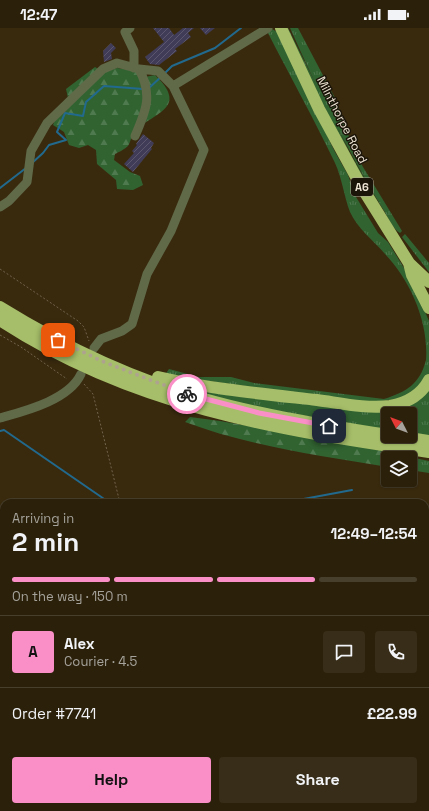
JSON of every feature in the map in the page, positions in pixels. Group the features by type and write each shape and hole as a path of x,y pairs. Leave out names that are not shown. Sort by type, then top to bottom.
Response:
{"highway":[{"name":"Milnthorpe Road","path":"281,28 319,109 377,213 409,263 429,282"},
{"name":"Milnthorpe Road","path":"409,263 412,275 429,308"},
{"path":"0,307 69,346 135,374 203,399 259,413 381,434"},
{"path":"0,320 25,336 90,369 139,389 192,407 282,429 429,452"},
{"path":"135,374 212,388 370,407 400,404 414,397 426,387 429,380"},
{"path":"417,439 429,441"}],"street":[{"path":"130,28 125,32 134,51 136,68 146,83 148,95 144,116 135,136"},
{"path":"171,84 268,28"},
{"path":"0,207 9,201 27,182 30,151 47,123 103,69 117,63 136,68 158,71 171,84 204,150 171,231 147,274 132,324 122,331 101,338 94,347"},
{"path":"0,418 47,402 78,379"}],"path":[{"path":"0,269 24,287 78,321 84,327 90,344 94,347"},
{"path":"0,335 78,379 93,394 119,499"}],"green space":[{"path":"287,28 350,153 382,209 355,165 331,120"},
{"path":"290,28 298,28 335,98 353,148 402,231 400,233 389,221 344,141"},
{"path":"272,29 277,32 335,152 348,175 356,197 378,233 388,242 404,268 429,321 429,374 424,382 404,398 368,403 165,375 169,369 199,377 231,377 254,383 384,399 411,386 420,375 426,360 426,346 421,317 410,289 394,264 361,229 353,218 335,163 268,33"},
{"path":"95,67 103,72 117,68 136,71 140,78 155,75 165,86 169,95 169,103 165,109 134,132 128,146 115,154 114,160 130,172 140,176 143,185 133,190 117,189 116,180 97,164 96,150 88,145 79,148 69,145 64,132 53,125 61,105 68,98 66,89"},
{"path":"405,234 429,263 429,272 402,237"},
{"path":"429,385 429,437 417,435 417,407 381,407 381,430 230,402 187,388 373,409"},
{"path":"190,417 220,421 384,451 381,451 381,466 259,444 234,438 185,422"},
{"path":"417,458 429,461 429,473 417,471"}],"building":[{"path":"153,28 169,28 174,35 183,28 194,28 188,33 191,37 175,49 177,51 159,65 150,64 145,57 164,42"},
{"path":"200,28 215,28 206,35"},
{"path":"111,43 116,48 111,53 112,59 104,62 103,51"},
{"path":"143,134 154,143 151,148 152,149 133,172 124,164 134,153 132,151"}],"waterway":[{"path":"164,74 172,66 215,48 241,28"},
{"path":"150,87 161,77"},
{"path":"32,163 49,145 66,140 57,132 65,113 83,116 86,102 104,86 143,89"},
{"path":"0,188 26,168"},
{"path":"0,431 4,430 104,499"},
{"path":"304,499 352,490"}],"way so far":[{"path":"58,340 104,362 168,388 187,394"}],"route":[{"path":"187,394 259,413 329,426"}]}
